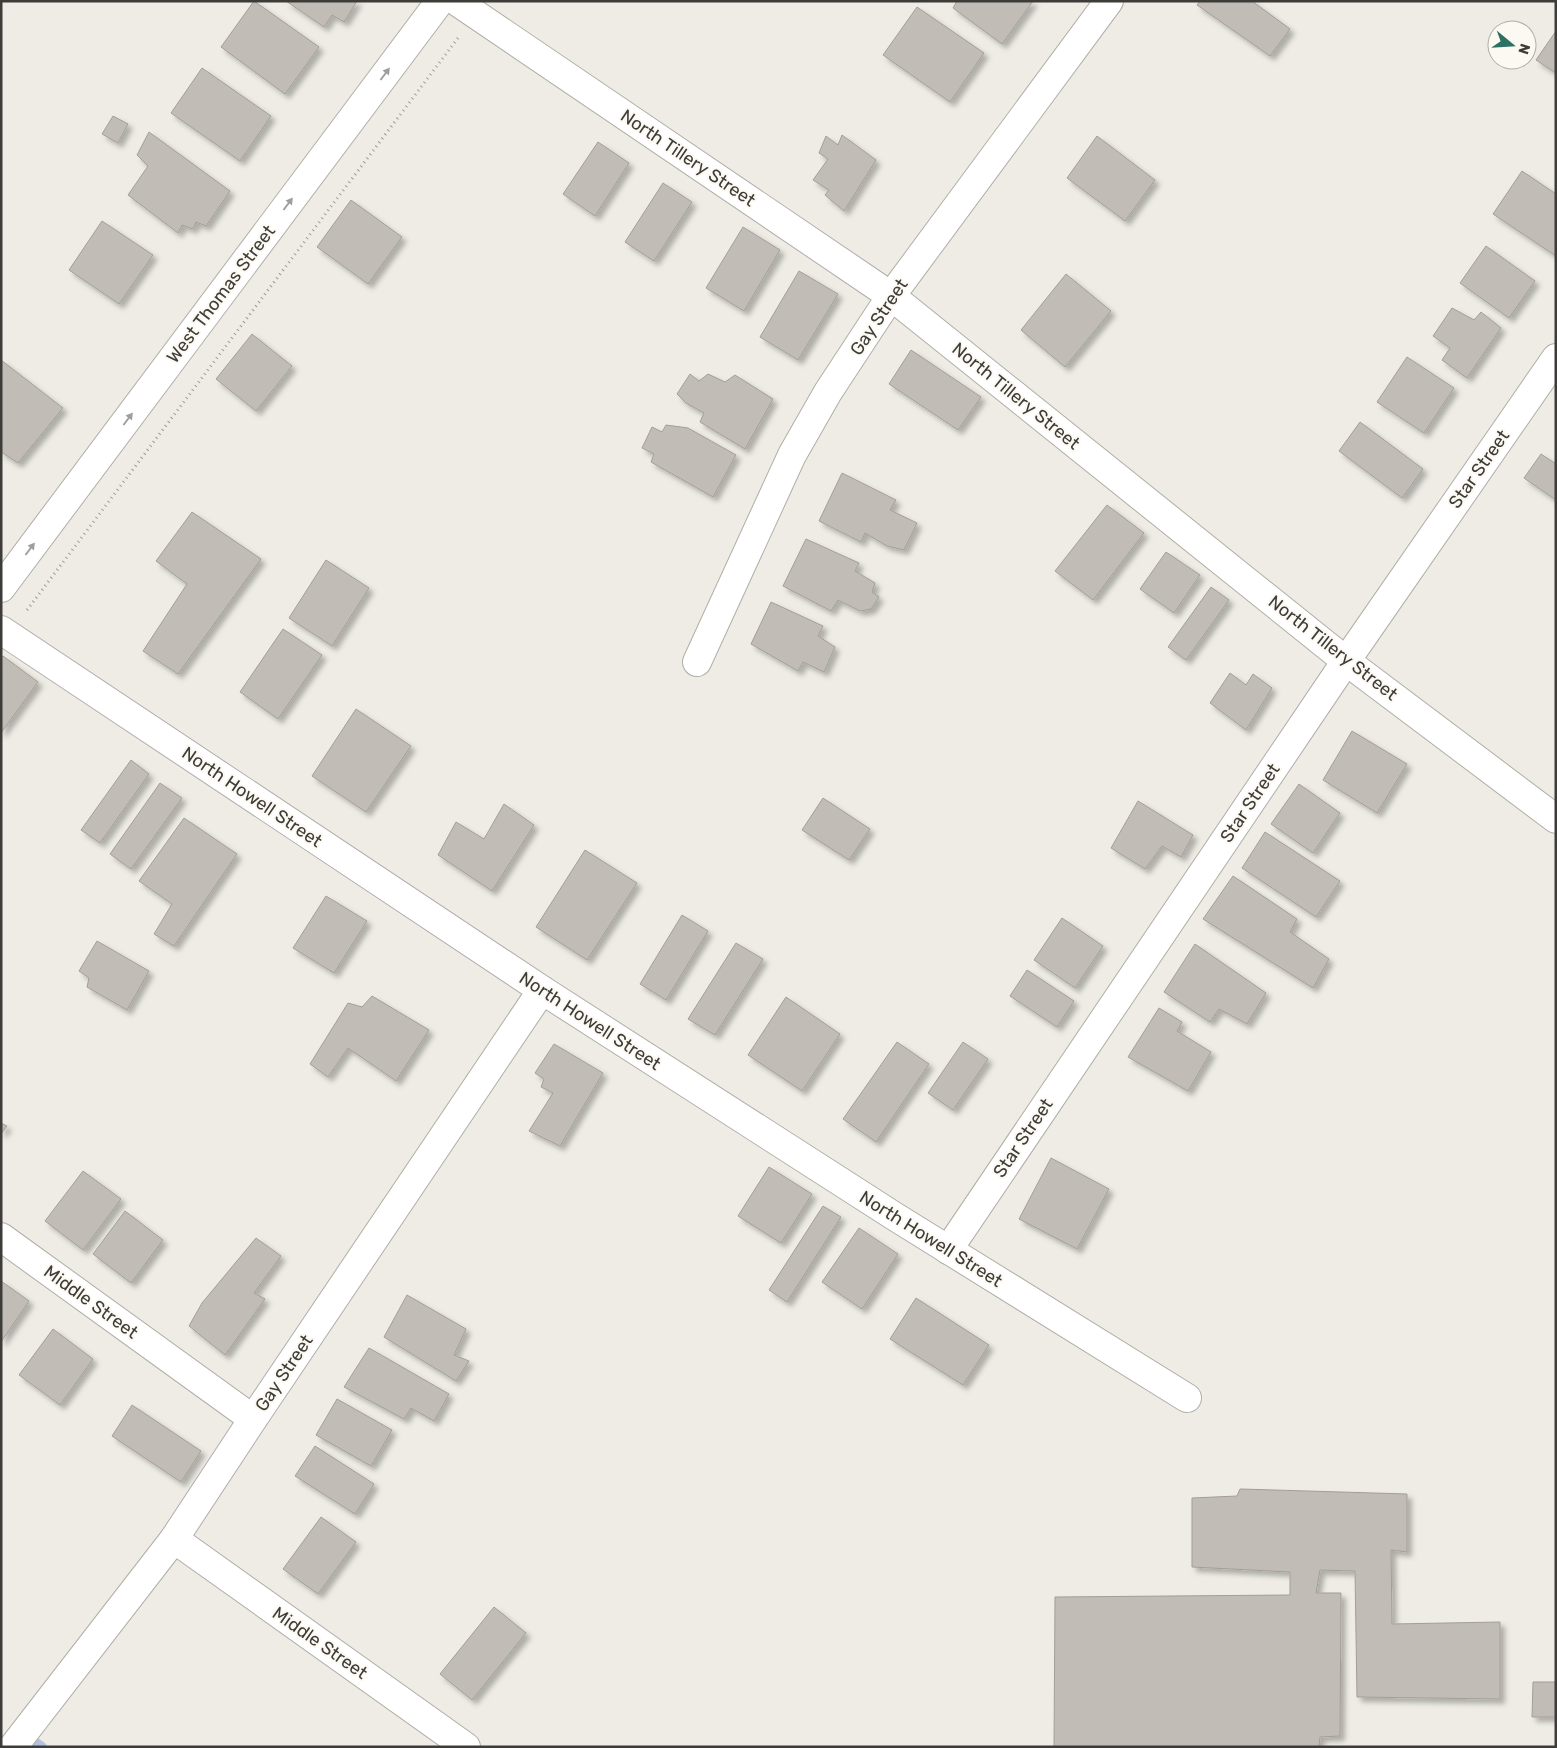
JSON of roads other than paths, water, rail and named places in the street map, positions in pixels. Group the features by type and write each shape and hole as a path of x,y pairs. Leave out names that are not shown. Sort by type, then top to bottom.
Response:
{"street":[{"name":"West Thomas Street","path":"1,588 440,1"},
{"name":"Gay Street","path":"697,662 792,455 828,392 892,296 1109,1"},
{"name":"North Tillery Street","path":"466,8 892,296 1346,660 1556,819"},
{"name":"Star Street","path":"948,1250 1346,660 1556,358"},
{"name":"North Howell Street","path":"5,632 542,990 948,1250 1187,1398"},
{"name":"Gay Street","path":"13,1747 174,1539 542,990"},
{"name":"Middle Street","path":"1,1237 253,1419"},
{"name":"Middle Street","path":"174,1539 466,1747"}],"waterway":[{"path":"25,1735 42,1747"}]}
